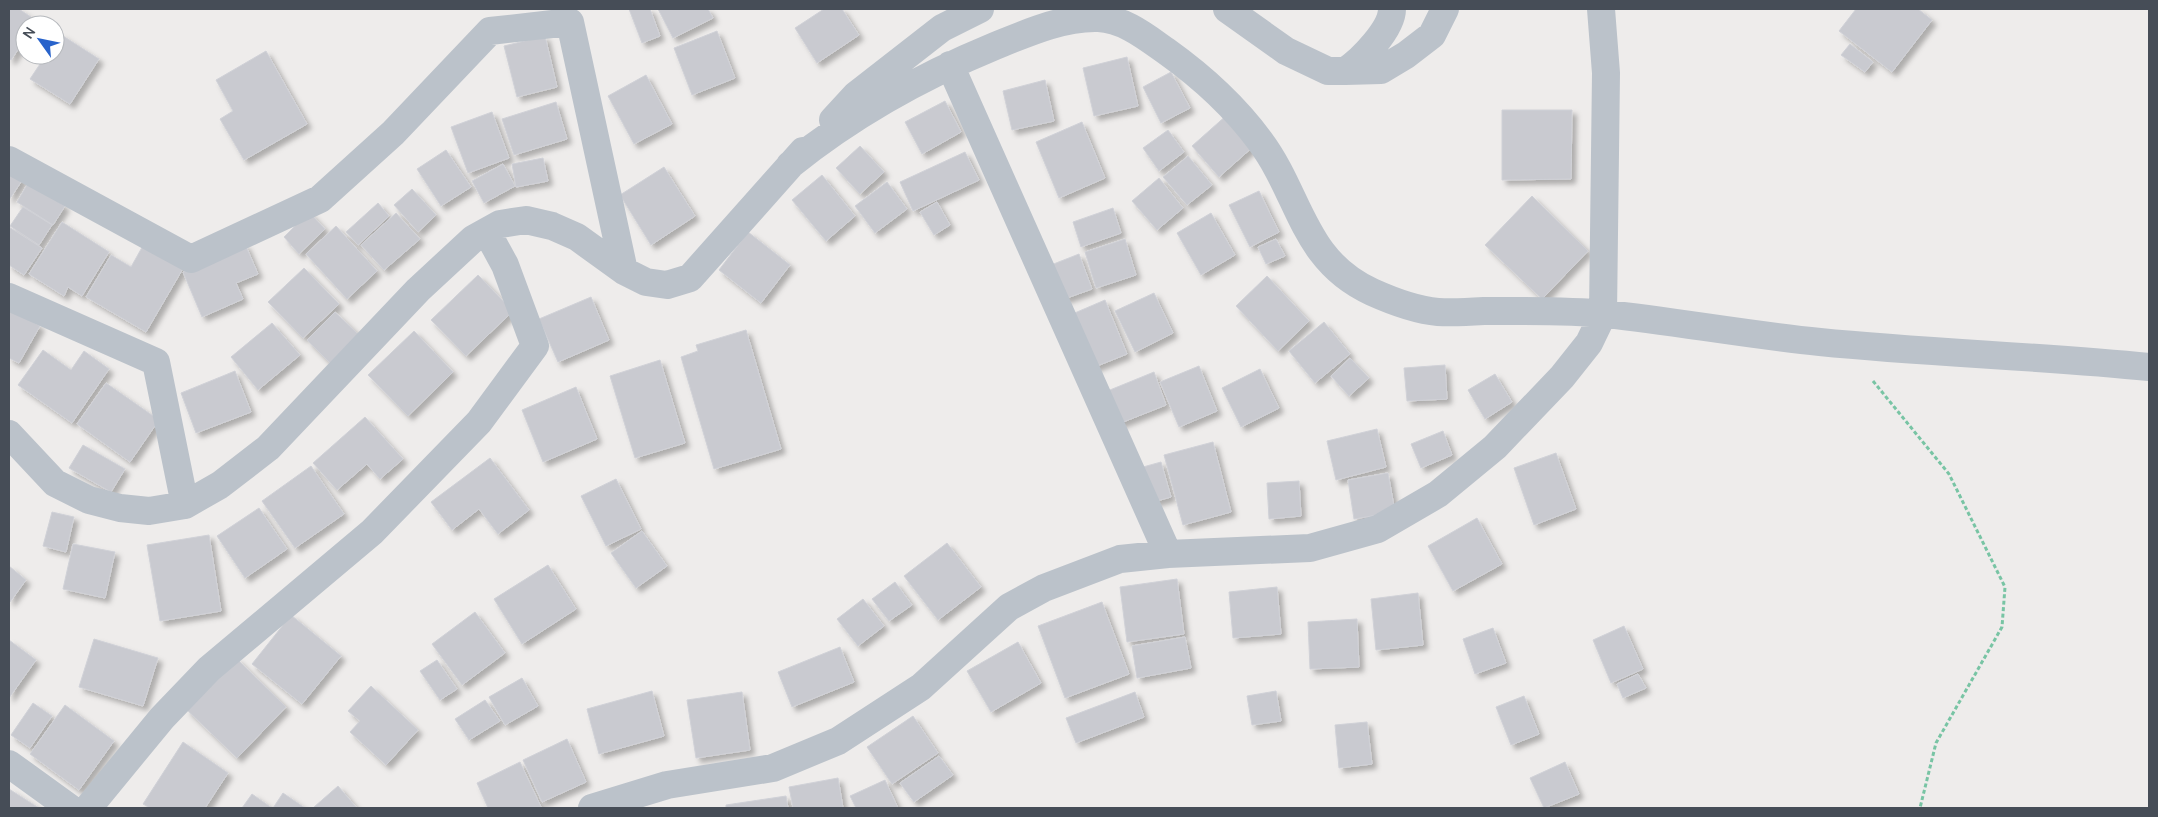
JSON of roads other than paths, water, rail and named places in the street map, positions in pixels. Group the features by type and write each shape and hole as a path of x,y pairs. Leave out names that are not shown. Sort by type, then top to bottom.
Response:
{"street":[{"path":"9,434 55,483 89,500 120,508 149,511 185,505 220,486 268,448 418,290 473,239 500,224 526,220 552,226 577,237 624,271 646,282 668,285 690,278 790,165 856,95 942,28 980,9"},
{"path":"1227,9 1286,51 1328,71 1345,72 1381,70 1406,55 1432,35 1445,9"},
{"path":"1345,72 1360,61 1392,18 1392,9"},
{"path":"592,808 667,785 773,768 838,741 921,687 1009,607 1044,588 1120,559 1168,554 1310,548 1378,529 1438,494 1495,446 1562,377 1589,343 1603,314 1606,73 1601,9"},
{"path":"790,165 818,142 873,106 950,65 1030,31 1068,22 1100,18 1126,24 1186,65 1234,110 1261,142 1322,255 1343,276 1369,290 1400,303 1436,312 1526,311 1603,314 1843,343 2149,367"},
{"path":"9,160 191,259 320,199 393,132 490,31 570,22 624,271"},
{"path":"950,65 1168,554"},
{"path":"88,808 162,718 208,669 372,532 480,422 534,346 505,265 487,232"},
{"path":"9,297 156,362 185,505"},
{"path":"9,764 70,808"}]}
